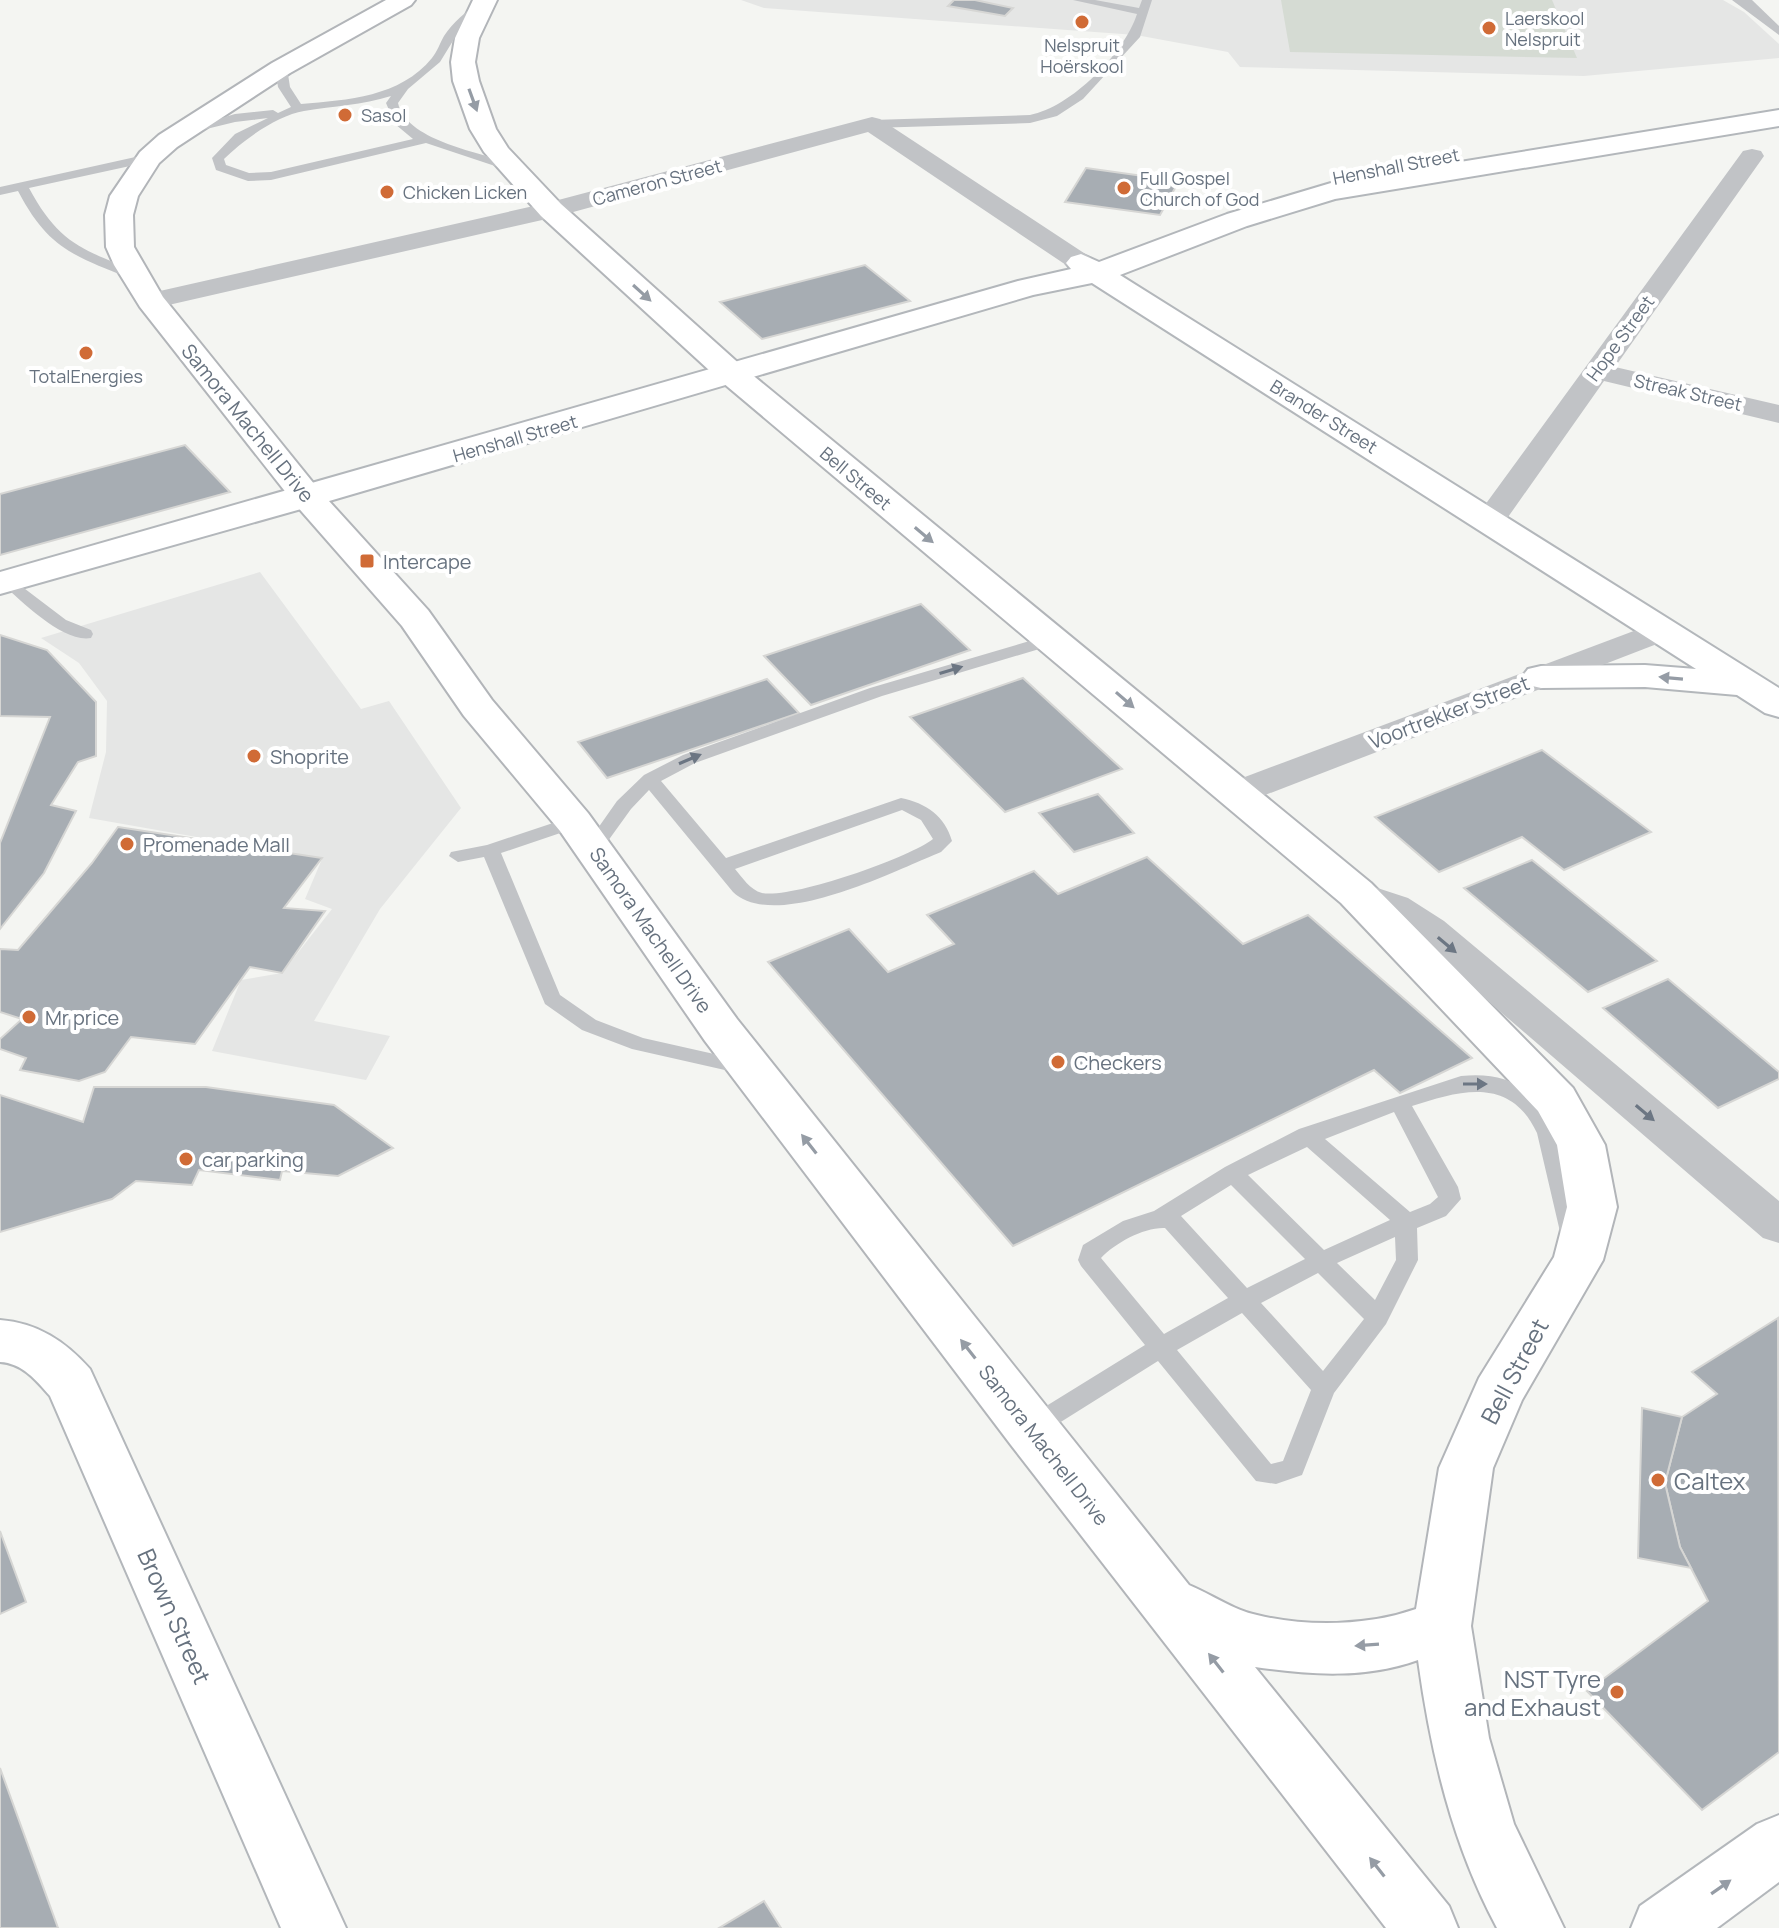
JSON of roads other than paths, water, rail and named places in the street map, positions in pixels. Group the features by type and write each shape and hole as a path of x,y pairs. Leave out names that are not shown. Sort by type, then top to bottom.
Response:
{"main road":[{"name":"Samora Machell Drive","path":"403,0 281,68 184,130 149,158 124,196 119,215 120,247 143,288 307,497 415,618 478,708 584,835 751,1069 1030,1429 1426,1928"},
{"name":"Bell Street","path":"484,2 467,38 463,62 466,81 483,129 497,152 551,210 733,375 1356,893 1556,1100 1581,1145 1592,1207 1578,1260 1498,1393 1466,1468 1442,1626 1459,1738 1483,1824 1511,1890 1532,1928"},
{"name":"Henshall Street","path":"1089,268 1213,210 1348,174 1779,102"},
{"name":"Henshall Street","path":"4,582 733,375 1028,287 1331,191 1779,118"},
{"name":"Brander Street","path":"1089,268 1764,694"},
{"path":"1541,677 1645,676 1764,694"},
{"name":"Brown Street","path":"0,1341 31,1346 52,1361 71,1384 314,1928"},
{"path":"1166,1601 1248,1640 1308,1649 1394,1643 1442,1626"},
{"path":"1663,1928 1779,1845"}],"street":[{"name":"Cameron Street","path":"143,288 551,210 872,124"},
{"name":"Brander Street","path":"872,124 1089,268"},
{"name":"Hope Street","path":"1490,520 1752,156"},
{"name":"Streak Street","path":"1596,371 1779,414"},
{"name":"Voortrekker Street","path":"1234,794 1663,630"},
{"name":"Bell Street","path":"1356,893 1394,907 1430,930 1779,1226"}],"lane":[{"path":"1078,0 1143,12 1147,0"},
{"path":"1737,0 1754,10"},
{"path":"1746,0 1779,32"},
{"path":"484,2 449,37 437,59 403,87 392,103 394,115 405,128 427,139 511,167"},
{"name":"Cameron Street","path":"872,124 1030,119 1053,114 1079,97 1136,35 1143,12"},
{"path":"281,68 284,87 298,108"},
{"path":"403,87 363,101 298,108 285,113 239,137 225,148 218,158 220,167 248,177 271,176 427,139"},
{"path":"184,130 235,118 285,113"},
{"path":"0,191 149,158"},
{"path":"22,187 36,217 62,244 143,288"},
{"path":"4,582 60,624 85,634"},
{"path":"458,856 584,835 624,805 650,779 689,759 876,692 1050,640"},
{"path":"650,779 723,866 750,896 775,902 818,892 934,848 943,841 942,835 921,809 901,804 723,866"},
{"path":"490,850 552,999 589,1025 639,1044 751,1069"},
{"path":"1307,1135 1406,1222 1407,1260 1378,1318 1324,1388 1293,1468 1265,1474 1089,1260 1091,1251 1150,1220 1162,1217 1233,1173 1307,1135 1399,1102 1466,1083 1488,1084 1513,1092 1532,1107 1546,1126 1578,1260"},
{"path":"1030,1429 1158,1347 1321,1263 1438,1210 1450,1199 1447,1187 1399,1102"},
{"path":"1233,1173 1378,1318"},
{"path":"1162,1217 1173,1222 1324,1388"}],"place":[{"name":"Nelspruit Hoërskool","path":"1082,22"},
{"name":"Laerskool Nelspruit","path":"1489,28"},
{"name":"Sasol","path":"345,115"},
{"name":"Full Gospel Church of God","path":"1124,188"},
{"name":"Chicken Licken","path":"387,192"},
{"name":"TotalEnergies","path":"86,353"},
{"name":"Intercape","path":"367,561"},
{"name":"Shoprite","path":"254,756"},
{"name":"Promenade Mall","path":"127,844"},
{"name":"Mr price","path":"29,1017"},
{"name":"Checkers","path":"1058,1062"},
{"name":"car parking","path":"186,1159"},
{"name":"Caltex","path":"1658,1480"},
{"name":"NST Tyre and Exhaust","path":"1617,1692"}]}
